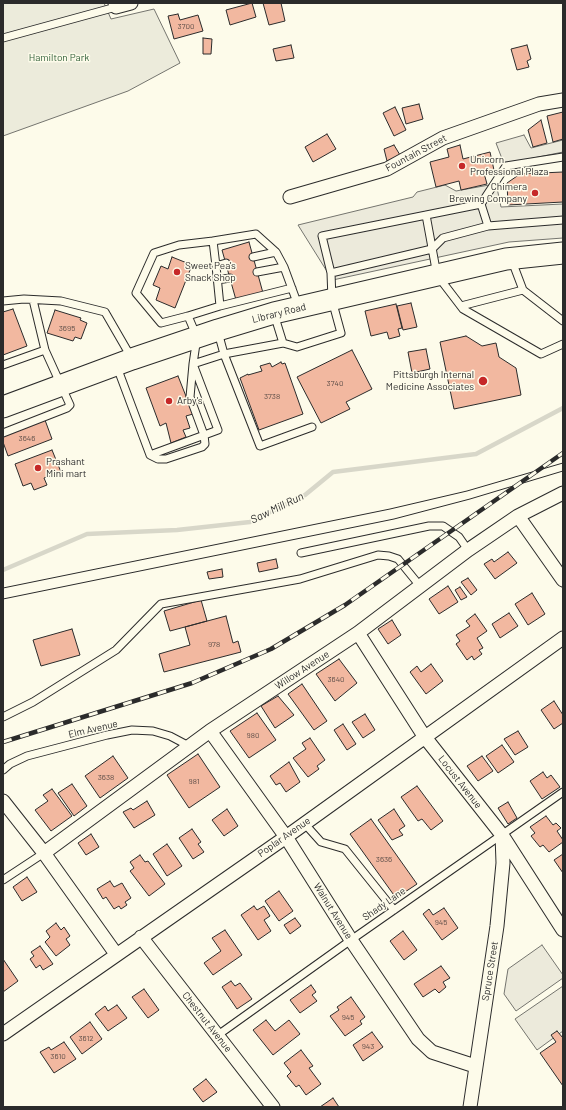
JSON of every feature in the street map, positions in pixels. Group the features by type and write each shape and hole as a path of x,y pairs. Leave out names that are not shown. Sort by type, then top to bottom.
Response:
{"main road":[{"name":"Library Road","path":"3,407 124,362 218,330 274,313 511,258 563,253"}],"street":[{"path":"115,5 131,3"},
{"name":"Fountain Street","path":"290,197 386,170 443,138 540,104 563,100"},
{"name":"Willow Avenue","path":"44,853 210,731 358,633 468,550 518,516 563,493"},
{"path":"518,516 563,580"},
{"name":"Locust Avenue","path":"358,633 424,736 502,835 563,930"},
{"name":"Poplar Avenue","path":"3,1034 286,837 424,736 563,638"},
{"name":"Walnut Avenue","path":"210,731 286,837 351,940 418,1039 432,1052 475,1066"},
{"path":"3,801 44,853 116,954"},
{"name":"Spruce Street","path":"470,1107 496,926 503,862 502,835"},
{"name":"Chestnut Avenue","path":"141,937 272,1107"}],"lane":[{"path":"3,38 115,5"},
{"path":"193,364 224,354 283,343 297,347 341,333 332,300 332,273 322,236 481,204 506,166 563,157"},
{"path":"481,204 488,226"},
{"path":"426,215 437,275 461,306 541,354 563,344"},
{"path":"332,273 432,249 443,238 488,226 563,220"},
{"path":"292,288 161,323 136,293 154,253 179,245 256,234 276,252 284,267 292,288 299,308"},
{"path":"213,241 220,306"},
{"path":"253,257 276,252"},
{"path":"511,258 523,290 563,321"},
{"path":"216,266 226,263"},
{"path":"257,272 284,267"},
{"path":"217,280 230,278"},
{"path":"461,306 523,290"},
{"path":"3,433 67,408 70,405 45,350 33,300"},
{"path":"3,301 61,301 105,312 124,362 150,455 158,459 166,460 202,447 205,444 204,435 190,397 197,337 188,316"},
{"path":"274,313 283,343"},
{"path":"218,330 224,354 260,446 312,427"},
{"path":"3,365 45,350"},
{"path":"150,455 218,430 193,364"},
{"path":"301,552 429,526 442,526 459,537 468,550"},
{"path":"3,717 34,702 116,650 161,604 300,579 378,555 398,558 420,586"},
{"name":"Elm Avenue","path":"3,770 10,764 27,756 107,734 132,730 153,731 170,736 189,746"},
{"name":"Shady Lane","path":"218,1035 563,792"},
{"path":"304,824 321,842 345,849 394,910"},
{"path":"3,880 44,853"}],"green space":[{"name":"Hamilton Park","path":"3,3 104,3 111,19 154,9 180,63 128,91 3,136"}],"shaded area":[{"path":"524,135 531,148 563,140 563,152 504,164 496,143"},
{"path":"445,185 456,191 489,185 497,188 501,207 563,204 563,238 509,242 328,281 328,273 298,225 413,197 417,192"},
{"path":"542,945 563,975 563,978 516,1011 504,994 508,969"},
{"path":"563,986 563,1031 537,1050 515,1019"}],"building":[{"path":"252,3 256,17 230,25 226,10"},
{"path":"263,3 281,3 285,21 269,25"},
{"path":"178,14 180,20 198,15 203,31 174,39 168,16"},
{"path":"203,38 212,39 211,54 203,54"},
{"path":"291,45 294,58 276,61 273,49"},
{"path":"527,45 531,59 527,61 529,67 517,70 511,49"},
{"path":"419,104 423,119 406,124 402,108"},
{"path":"395,107 406,130 394,136 383,113"},
{"path":"563,112 563,139 553,142 547,116"},
{"path":"541,120 547,143 533,147 528,130"},
{"path":"327,134 336,149 313,162 305,147"},
{"path":"394,145 400,155 387,161 384,149"},
{"name":"Unicorn Professional Plaza","path":"460,145 463,159 490,152 494,170 484,173 487,184 461,190 459,181 436,187 430,162 449,157 447,149"},
{"name":"Chimera Brewing Company","path":"563,172 563,202 508,205 507,183 520,174"},
{"path":"249,242 263,293 236,300 222,250"},
{"path":"172,257 192,265 175,308 156,300 160,288 153,285 161,266 168,269"},
{"path":"411,303 417,327 403,330 397,306"},
{"path":"396,304 402,328 398,329 400,336 389,339 387,332 371,336 365,311"},
{"path":"13,309 27,346 3,355 3,312"},
{"path":"55,310 81,318 80,320 87,323 81,339 75,337 73,341 47,333"},
{"name":"Pittsburgh Internal Medicine Associates","path":"466,336 482,346 496,343 499,357 516,368 521,395 454,409 440,342"},
{"path":"426,349 430,369 412,373 408,352"},
{"path":"352,350 372,389 346,402 350,409 321,423 297,377"},
{"path":"281,362 282,364 285,363 303,414 259,430 240,378 248,374 262,371 260,366 270,363 272,367"},
{"name":"Arby's","path":"178,376 193,414 186,416 190,428 183,430 186,437 171,443 166,423 160,426 146,388"},
{"path":"45,420 52,439 8,456 3,442 3,436"},
{"name":"Prashant Mini mart","path":"52,450 61,472 44,478 47,485 34,490 31,483 23,486 15,464"},
{"path":"508,552 517,563 495,579 484,564 492,559 494,562"},
{"path":"276,559 278,568 259,572 257,563"},
{"path":"222,569 223,577 209,579 207,572"},
{"path":"468,578 477,590 471,595 461,582"},
{"path":"448,586 458,602 439,614 429,599"},
{"path":"460,587 467,597 461,600 455,590"},
{"path":"532,593 545,614 528,625 515,604"},
{"path":"201,600 207,621 170,631 164,611"},
{"path":"509,613 518,626 500,638 492,624"},
{"path":"475,614 487,631 477,638 483,648 479,650 482,654 474,660 472,656 467,660 456,644 460,641 456,635 470,626 466,621"},
{"path":"226,616 233,643 238,641 241,652 164,672 159,654 190,645 185,627"},
{"path":"392,620 401,635 388,644 378,629"},
{"path":"72,629 80,655 41,666 33,640"},
{"path":"339,659 357,683 335,701 316,674"},
{"path":"431,664 443,681 426,694 410,672 417,666 421,672"},
{"path":"302,684 327,721 314,730 288,694"},
{"path":"278,696 294,715 275,728 261,706"},
{"path":"554,701 563,715 563,723 554,729 541,710"},
{"path":"257,713 276,740 249,758 230,731"},
{"path":"365,714 375,730 363,738 352,722"},
{"path":"343,724 356,744 347,750 334,730"},
{"path":"518,731 528,747 515,755 504,739"},
{"path":"310,738 325,760 317,766 319,769 308,777 293,758 306,749 302,743"},
{"path":"502,745 514,762 498,773 486,756"},
{"path":"198,754 220,787 189,808 167,775"},
{"path":"113,756 128,778 100,798 85,776"},
{"path":"482,756 493,771 478,781 467,766"},
{"path":"289,762 300,782 286,792 280,783 276,785 270,776"},
{"path":"543,772 547,778 551,775 560,787 542,799 530,781"},
{"path":"72,784 87,806 74,816 58,793"},
{"path":"417,786 443,821 431,830 422,819 418,821 401,797"},
{"path":"52,789 72,816 51,831 35,810 48,801 43,795"},
{"path":"147,801 155,815 134,828 123,812 131,808 133,810"},
{"path":"508,802 517,818 508,824 498,808"},
{"path":"227,809 238,826 224,836 212,820"},
{"path":"394,809 405,826 399,830 403,835 392,840 378,820"},
{"path":"546,816 553,825 556,823 561,828 557,831 563,840 563,842 549,852 543,845 540,847 531,836 535,833 530,827"},
{"path":"371,819 417,884 396,898 350,834"},
{"path":"192,829 201,842 198,844 204,852 193,859 179,838"},
{"path":"91,834 99,847 86,855 78,843"},
{"path":"167,844 182,866 167,876 153,854"},
{"path":"563,854 563,873 554,860"},
{"path":"140,855 145,862 148,861 165,884 149,896 130,871 134,868 130,862"},
{"path":"27,877 37,892 22,901 13,887"},
{"path":"110,881 114,887 122,883 131,898 125,902 127,905 121,909 119,906 114,909 106,897 103,899 97,889"},
{"path":"279,891 293,911 279,921 265,901"},
{"path":"254,906 257,910 264,906 270,916 264,920 271,931 258,940 241,915"},
{"path":"444,908 458,928 442,940 423,914 429,909 433,915"},
{"path":"295,918 301,926 290,934 284,925"},
{"path":"56,923 61,930 64,927 70,936 66,939 70,945 56,956 45,942 50,937 46,931"},
{"path":"225,930 242,955 213,975 204,963 221,951 212,938"},
{"path":"403,931 417,950 404,960 390,941"},
{"path":"40,946 53,964 43,970 40,965 36,968 30,959 34,956 31,952"},
{"path":"3,959 18,981 3,992"},
{"path":"441,966 450,978 443,982 446,987 439,993 435,989 423,997 414,984"},
{"path":"231,981 235,986 240,983 252,999 237,1009 222,987"},
{"path":"311,985 316,992 312,995 317,1001 300,1013 290,1000"},
{"path":"144,989 159,1010 148,1018 132,997"},
{"path":"351,997 365,1017 360,1021 362,1024 345,1036 330,1016 339,1010 337,1007"},
{"path":"117,1005 127,1018 108,1031 95,1014 105,1006 108,1011"},
{"path":"266,1020 275,1031 289,1020 300,1034 273,1055 253,1030"},
{"path":"90,1022 102,1039 82,1054 70,1037"},
{"path":"557,1031 563,1038 563,1086 540,1053 556,1042 551,1035"},
{"path":"372,1032 383,1047 363,1061 353,1045"},
{"path":"64,1042 76,1059 54,1073 40,1052 49,1047 51,1050"},
{"path":"301,1050 313,1066 309,1068 321,1084 306,1095 299,1085 296,1087 287,1076 291,1072 284,1063"},
{"path":"206,1079 217,1092 203,1102 193,1089"},
{"path":"333,1098 339,1107 320,1107"}],"waterway":[{"name":"Saw Mill Run","path":"3,570 87,534 177,530 250,522 305,495 333,472 476,454 563,408"}],"tram line":[{"path":"3,588 390,509 467,491 563,463"},
{"path":"3,599 394,519 470,499 563,471"}],"railway":[{"path":"3,742 192,683 271,649 345,605 563,453"}],"place":[{"name":"Unicorn Professional Plaza","path":"462,166"},
{"name":"Chimera Brewing Company","path":"535,193"},
{"name":"Sweet Pea's Snack Shop","path":"177,272"},
{"name":"Pittsburgh Internal Medicine Associates","path":"483,381"},
{"name":"Arby's","path":"169,401"},
{"name":"Prashant Mini mart","path":"38,468"}]}
